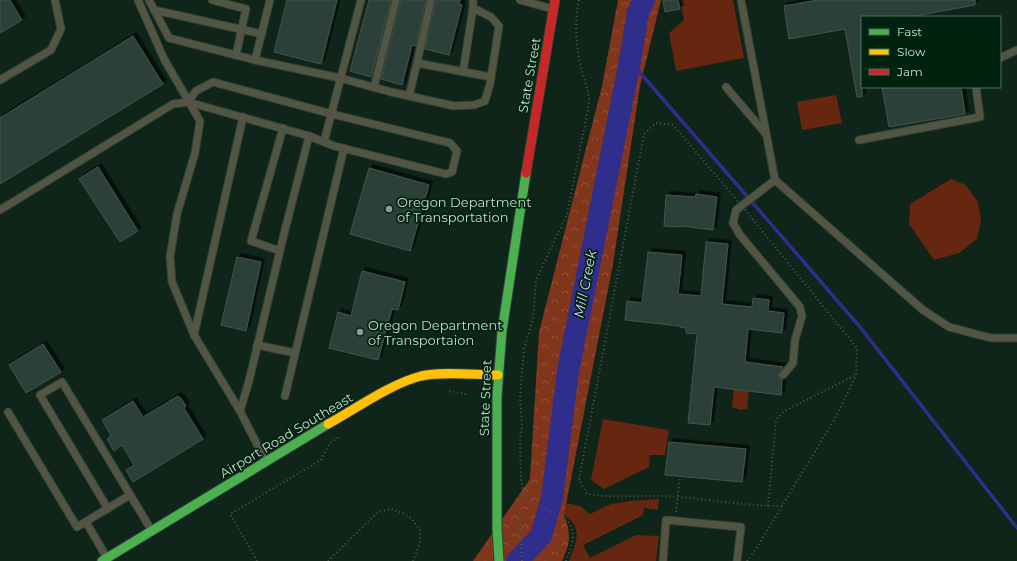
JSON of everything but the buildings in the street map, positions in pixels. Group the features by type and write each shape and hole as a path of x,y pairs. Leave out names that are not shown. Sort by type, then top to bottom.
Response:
{"main road":[{"name":"State Street","path":"499,561 497,530 498,375 502,331 520,206 554,4"},
{"name":"Airport Road Southeast","path":"105,559 400,383 422,376 437,374 498,375"}],"lane":[{"path":"0,80 51,50 61,29 55,0"},
{"path":"138,0 164,59 200,121 195,153 177,214 170,257 172,282 194,335 240,412 266,462"},
{"path":"149,0 170,38 255,60 340,78 408,96 454,106 474,105 485,101 491,77 499,26 491,17 473,8"},
{"path":"212,0 246,9 236,55"},
{"path":"255,60 270,0"},
{"path":"324,142 361,0"},
{"path":"374,87 396,0"},
{"path":"408,96 431,0"},
{"path":"463,72 474,0"},
{"path":"520,0 554,4"},
{"path":"741,0 775,180 923,310 949,327 991,338 1017,338"},
{"path":"154,10 262,34"},
{"path":"1001,58 1017,50"},
{"path":"417,63 491,77"},
{"path":"0,210 173,104 188,102 310,136 334,146 446,174 452,172 457,151 450,143 332,114 213,82 196,91 188,102"},
{"path":"726,87 766,134"},
{"path":"859,140 980,117 976,88"},
{"path":"194,335 243,117"},
{"path":"280,251 251,242 283,128"},
{"path":"240,412 310,136"},
{"path":"285,396 344,148"},
{"path":"775,180 736,210 733,223 740,235 800,307 802,316 795,340 793,363 783,375"},
{"path":"258,345 295,353"},
{"path":"108,509 40,395 62,382 152,531"},
{"path":"8,412 77,527 130,495"},
{"path":"663,561 666,520 741,527 737,561"},
{"path":"86,522 105,559"}],"path":[{"path":"522,561 519,510 524,496 521,479 520,441 522,424 520,396 524,349 533,319 536,280 567,214 589,104 589,96 582,70 576,32 579,0"},
{"path":"747,561 758,546 837,415 856,375 857,348 742,206 673,125 656,123 644,134 579,480 587,494 604,496 677,496 758,506 782,506"},
{"path":"768,506 776,420 784,411 856,375"},
{"path":"443,391 466,394"},
{"path":"257,561 230,514 321,460 329,444 343,434"},
{"path":"675,520 680,476"},
{"path":"524,496 571,524 573,538 566,561"},
{"path":"328,561 378,512 390,509 403,513 412,520 420,530 420,543 413,561"}],"shaded area":[{"path":"680,0 733,0 744,58 676,71 669,33 684,20"},
{"path":"836,95 842,123 802,130 797,102"},
{"path":"951,179 966,185 978,202 981,221 977,239 959,253 934,260 909,224 910,204"},
{"path":"734,390 749,391 747,409 740,410 732,407"},
{"path":"603,419 669,430 665,455 650,455 649,467 604,489 591,480"},
{"path":"659,499 658,510 644,508 643,515 583,545 590,558 636,535 659,536 656,561 569,561 577,536 574,525 564,515 566,503 580,506 590,514 611,504"}],"green space":[{"path":"618,0 661,0 640,86 613,264 564,515 569,533 567,548 562,561 473,561 530,479 539,332 602,86"}],"waterway":[{"name":"Mill Creek","path":"517,561 541,536 552,498 568,371 630,61 638,12 644,0"},
{"path":"630,61 860,327 1017,528"}],"traffic: fast":[{"path":"499,561 497,529 497,396 502,331 526,173"},
{"path":"102,561 328,424"}],"traffic: slow":[{"path":"328,424 386,390 421,376 449,373 498,375"}],"traffic: jam":[{"path":"526,173 555,0"}],"place":[{"name":"Oregon Department of Transportation","path":"389,209"},
{"name":"Oregon Department of Transportaion","path":"360,332"}]}
